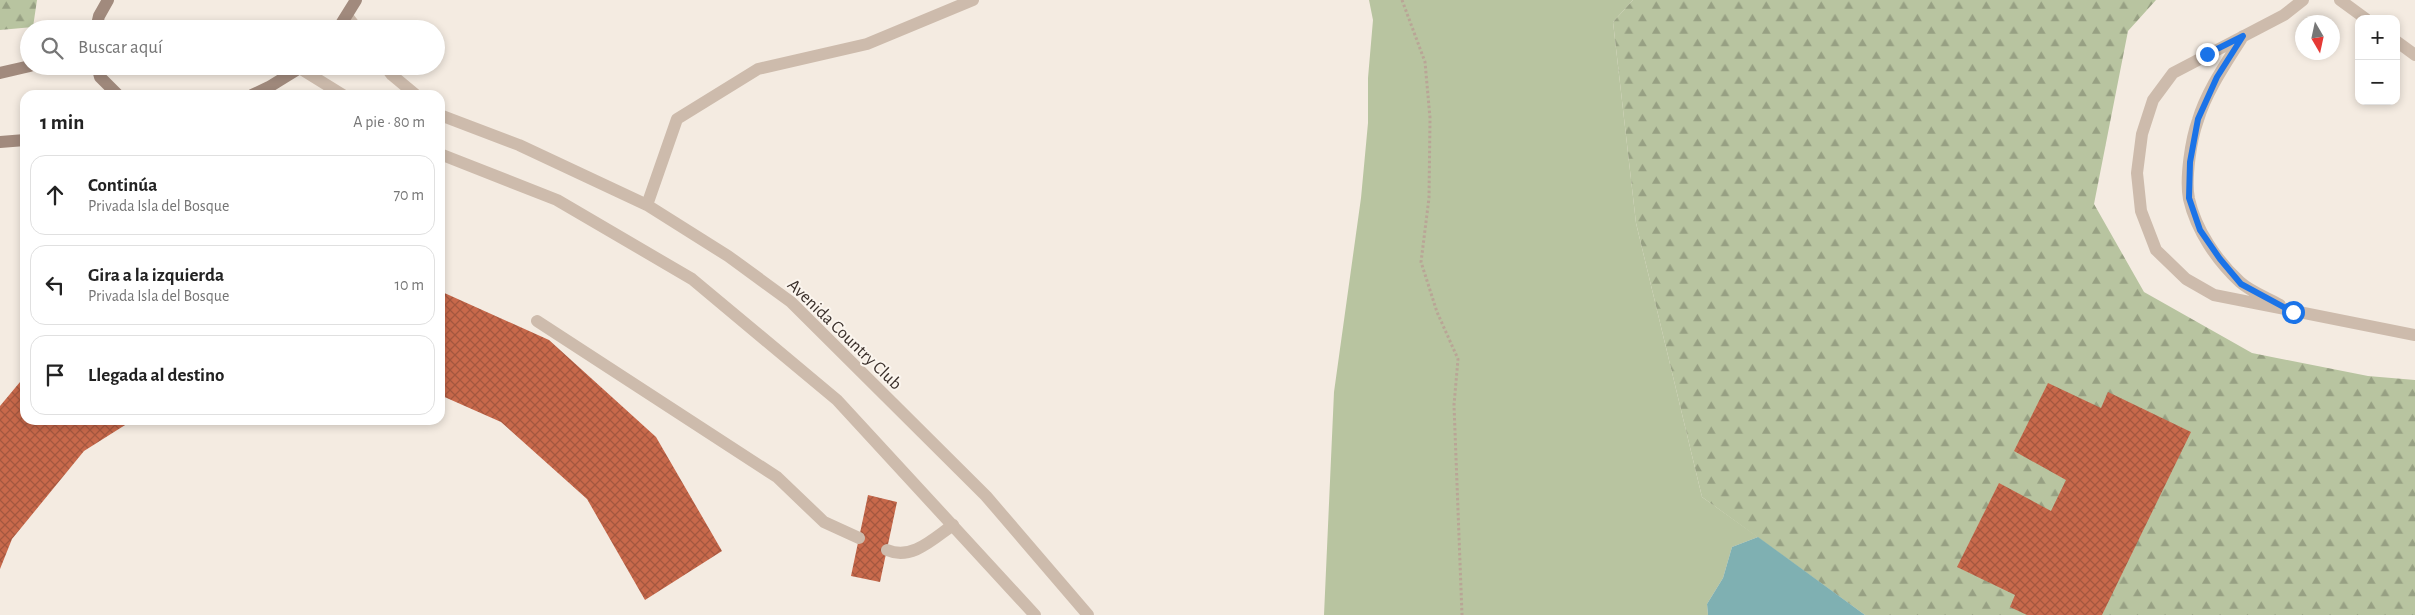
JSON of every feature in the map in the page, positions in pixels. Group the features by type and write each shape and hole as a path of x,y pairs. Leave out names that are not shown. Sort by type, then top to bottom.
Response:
{"street":[{"path":"98,20 108,0"},
{"path":"344,20 356,0"},
{"path":"647,206 677,118 758,69 866,44 973,0"},
{"path":"2303,0 2284,15 2173,73 2153,100 2142,134 2137,173 2141,211 2156,250 2186,279 2214,295 2415,335"},
{"path":"2340,0 2361,15"},
{"path":"347,16 350,20"},
{"path":"2243,36 2217,77 2198,119 2190,162 2189,198 2200,230 2220,259 2241,284 2293,312"},
{"path":"2400,44 2415,55"},
{"path":"0,73 20,68"},
{"path":"99,75 113,90"},
{"path":"261,90 289,75"},
{"path":"313,75 335,90"},
{"path":"392,75 410,90"},
{"name":"Avenida Country Club","path":"445,117 519,145 647,206 728,256 791,302 986,496 1088,615"},
{"path":"0,142 20,140"},
{"path":"445,156 557,200 692,279 837,400 1035,615"},
{"path":"537,321 777,477 824,522 860,538"},
{"path":"887,550 891,552 915,552 953,525"}],"path":[{"path":"1402,0 1425,62 1430,118 1429,198 1421,262 1437,312 1458,359 1454,405 1462,615"}],"green space":[{"path":"0,0 37,0 34,20 20,20 20,28 0,30"},
{"path":"1369,0 1633,0 1613,22 1636,223 1702,497 1758,537 1732,547 1723,578 1707,604 1708,615 1324,615 1334,392 1361,198 1368,123 1368,78 1373,20"},
{"path":"1633,0 2156,0 2128,31 2094,204 2144,292 2252,353 2368,376 2415,380 2415,615 1865,615 1702,497 1636,223 1613,22"}],"water":[{"path":"1758,537 1865,615 1708,615 1707,604 1723,578 1732,547"}],"building":[{"path":"445,293 549,340 656,437 722,551 645,600 587,499 501,422 445,397"},
{"path":"20,382 20,425 125,425 84,451 12,539 0,569 0,406"},
{"path":"2048,383 2101,408 2108,392 2191,432 2102,615 2027,615 2010,607 2015,595 1957,567 1999,483 2051,511 2066,480 2014,451"},
{"path":"868,495 897,502 880,582 851,576"}],"route":[{"path":"2207,54 2243,36 2217,77 2198,119 2190,162 2189,198 2200,230 2220,259 2241,284 2293,312"}]}
